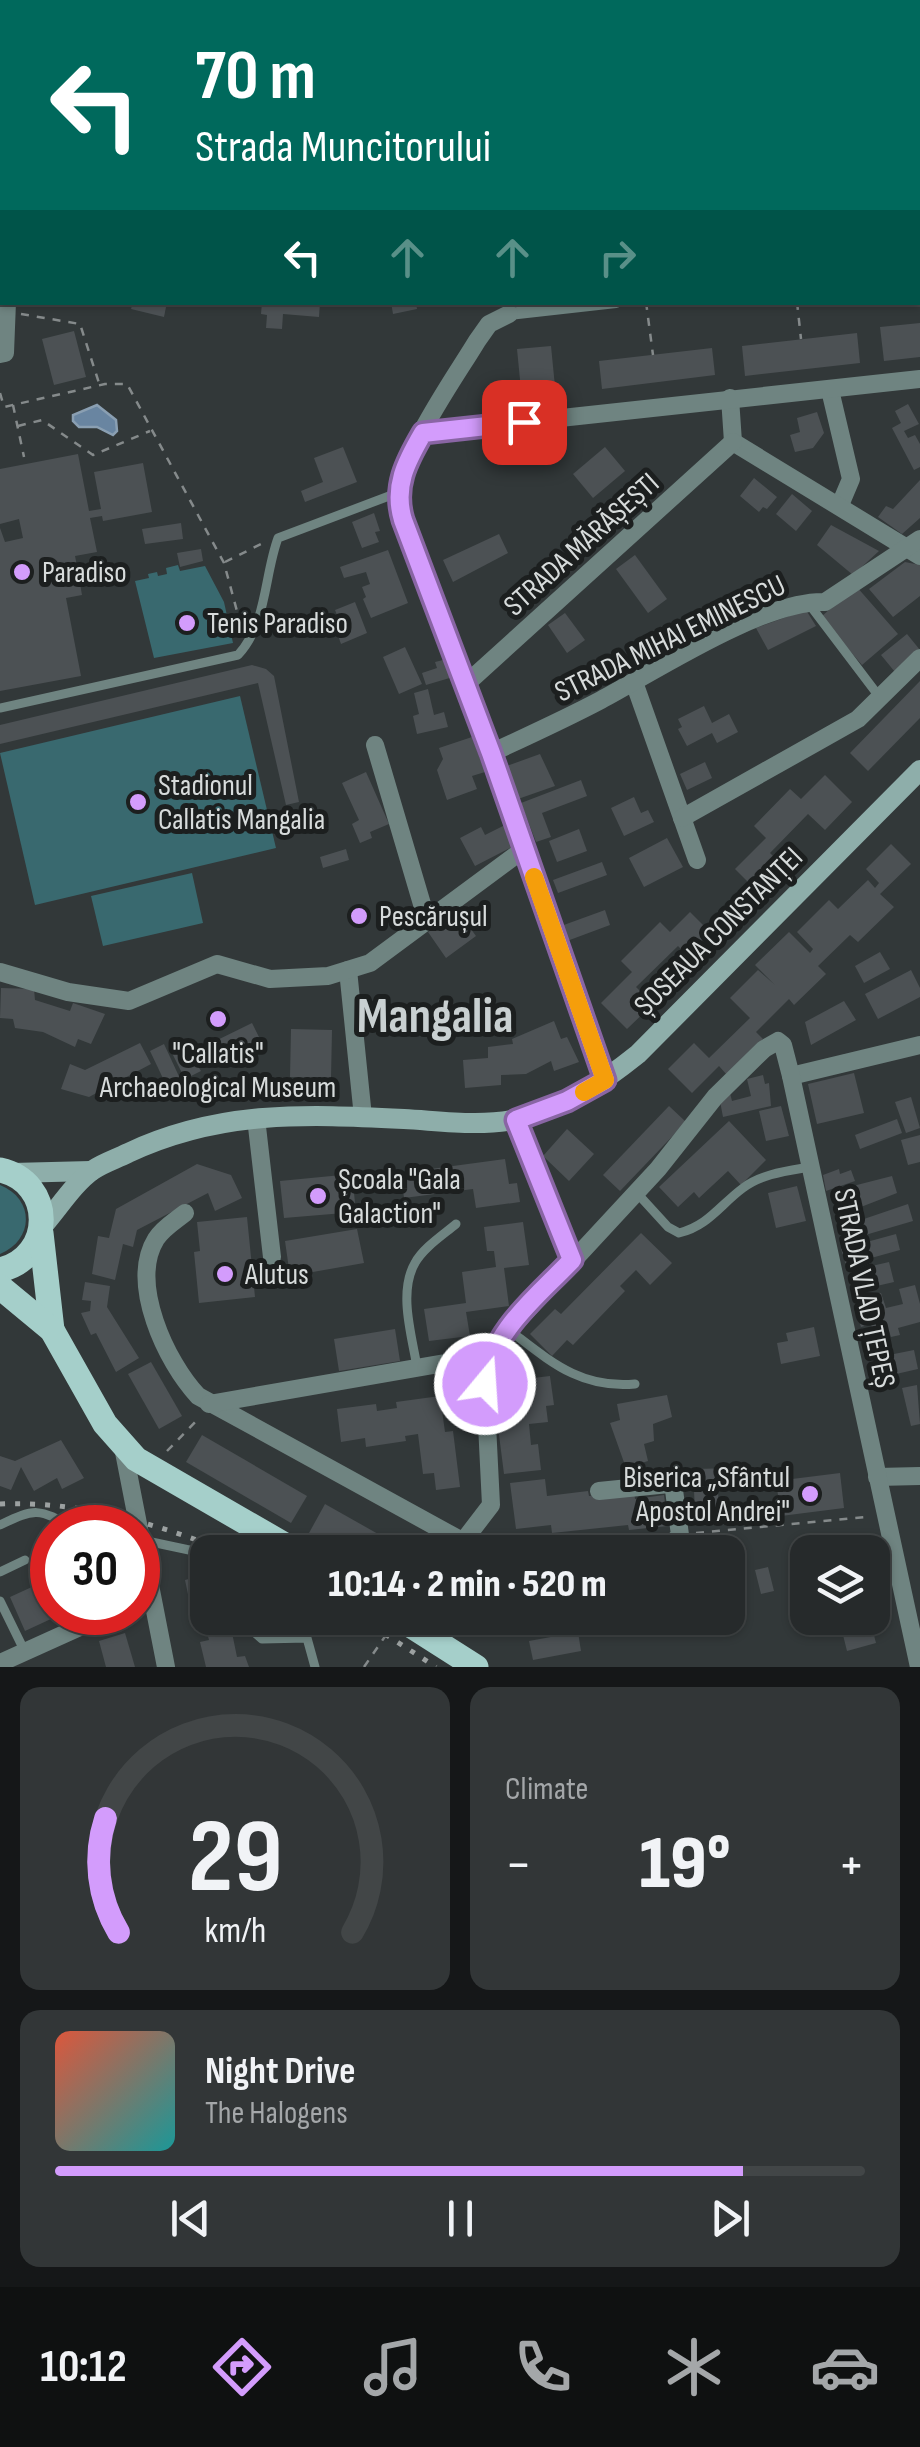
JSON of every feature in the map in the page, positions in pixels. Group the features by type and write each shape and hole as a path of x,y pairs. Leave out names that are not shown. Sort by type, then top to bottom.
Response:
{"main road":[{"name":"ȘOSEAUA CONSTANȚEI","path":"42,1230 91,1171 155,1140 194,1127 256,1118 362,1117 481,1123 516,1120 567,1101 605,1080 638,1054 920,770"},
{"name":"ȘOSEAUA CONSTANȚEI","path":"6,1171 91,1171"},
{"path":"6,1171 32,1189 42,1213 52,1330"},
{"path":"0,1270 24,1259 42,1230"},
{"path":"0,1286 52,1330 105,1424 123,1447 149,1469 267,1535"},
{"path":"426,1635 476,1667"}],"street":[{"path":"589,305 508,314 489,324 406,463 397,493 403,520 491,753 605,1080"},
{"path":"0,354 5,353 6,307"},
{"path":"423,433 920,378"},
{"path":"830,390 852,479 840,505"},
{"path":"730,398 733,442 916,547"},
{"name":"STRADA MĂRĂȘEȘTI","path":"466,684 733,442"},
{"name":"STRADA MIHAI EMINESCU","path":"491,753 723,636 783,609 824,602 916,547"},
{"path":"682,818 837,733 881,699 920,658"},
{"path":"634,682 697,860"},
{"path":"375,746 427,921"},
{"path":"0,972 68,992 129,1001 218,964 270,979 328,976 370,963 524,849"},
{"path":"348,970 362,1117"},
{"name":"STRADA VLAD ȚEPEȘ","path":"636,1192 715,1097 764,1048 778,1041 784,1045 919,1667"},
{"path":"791,1076 920,1045"},
{"path":"256,1118 272,1257"},
{"path":"516,1120 572,1260"},
{"path":"468,1535 491,1504 485,1384 490,1355 508,1329 636,1192"},
{"path":"185,1213 154,1241 144,1280 154,1315 184,1381 209,1404 438,1535"},
{"path":"209,1404 490,1355"},
{"path":"123,1447 133,1505"},
{"path":"878,1477 920,1476"},
{"path":"599,1491 669,1484 674,1490 680,1535"},
{"path":"0,1663 62,1635"},
{"path":"156,1635 166,1667"}],"lane":[{"path":"0,708 238,654 256,628 270,558 278,538 397,493"},
{"path":"807,602 881,699"},
{"path":"636,1192 668,1228 679,1233 695,1229 743,1187 767,1175 810,1167"},
{"path":"417,1367 408,1301 410,1276 416,1260 456,1224"},
{"path":"508,1329 556,1365 585,1380 608,1386 634,1384"},
{"path":"0,1525 30,1512"},
{"path":"160,1544 190,1550"},
{"path":"0,1572 25,1560"},
{"path":"0,1601 25,1652"},
{"path":"257,1635 262,1639 307,1638 315,1667"}],"path":[{"path":"646,305 653,355"},
{"path":"797,305 801,339"},
{"path":"6,307 80,324 99,385"},
{"path":"0,393 4,407 99,385 127,384 224,563 245,647"},
{"path":"13,405 24,457"},
{"path":"18,426 42,420 93,456 152,430"},
{"path":"224,563 278,538"},
{"path":"149,1469 209,1404"},
{"path":"680,1535 886,1515"},
{"path":"364,1667 394,1635"}],"shaded area":[{"path":"97,405 116,420 117,431 113,435 97,427 79,427 73,421 73,415"},
{"name":"Tenis Paradiso","path":"178,565 180,571 205,566 224,602 233,643 154,658 135,581 157,572 158,576 167,574 166,568"},
{"name":"Stadionul Callatis Mangalia","path":"240,696 276,848 35,905 0,753"},
{"path":"192,873 203,923 103,946 91,896"},
{"path":"0,1185 20,1200 26,1220 19,1239 0,1254"}],"building":[{"path":"132,305 166,305 164,317 131,309"},
{"path":"262,305 320,305 319,317 283,314 282,329 266,328 267,315 261,314"},
{"path":"392,305 416,305 417,309 393,314"},
{"path":"920,323 920,357 884,361 880,327"},
{"path":"74,331 86,377 54,385 42,339"},
{"path":"857,333 860,363 745,376 742,346"},
{"path":"551,346 557,407 523,410 517,349"},
{"path":"712,348 715,375 602,389 599,361"},
{"path":"908,404 919,424 904,431 908,438 915,435 920,444 920,467 914,470 892,428 901,423 895,411"},
{"path":"817,412 824,433 813,448 795,452 790,435 800,432 797,418"},
{"path":"343,447 357,482 305,502 301,491 323,482 314,458"},
{"path":"605,447 625,471 593,498 573,474"},
{"name":"Paradiso","path":"78,454 89,511 101,509 94,472 143,463 152,512 103,521 102,516 90,518 97,552 75,556 77,566 42,573 43,578 78,572 82,595 66,598 81,676 0,691 0,528 5,542 23,538 19,519 0,524 0,469"},
{"path":"754,478 777,497 759,512 740,496"},
{"path":"920,480 920,518 902,534 878,517 886,506 893,509"},
{"path":"792,494 812,511 796,531 776,514"},
{"path":"374,513 379,542 362,548 352,522"},
{"path":"181,523 183,539 145,544 142,529"},
{"path":"831,525 879,551 853,575 817,545"},
{"path":"499,534 508,553 453,582 443,560"},
{"path":"201,549 203,561 180,567 177,553"},
{"path":"388,550 408,603 371,618 363,599 366,597 362,587 370,584 366,572 344,578 340,567"},
{"path":"635,555 667,599 648,613 616,569"},
{"path":"905,562 920,565 920,596 893,617 869,589"},
{"path":"856,586 898,634 862,665 821,617"},
{"path":"355,602 367,633 341,644 335,627 341,625 335,610"},
{"path":"806,610 816,626 768,650 756,628"},
{"path":"565,613 585,640 567,653 548,625"},
{"path":"907,634 920,650 895,672 881,655"},
{"path":"405,647 422,684 399,694 383,657"},
{"path":"447,659 453,677 426,685 422,673 437,668 435,662"},
{"path":"252,665 274,676 299,802 286,805 258,683 0,744 0,725"},
{"path":"920,681 920,718 868,771 850,753"},
{"path":"428,689 434,715 444,712 448,727 417,734 413,716 419,714 414,693"},
{"path":"704,706 712,723 729,714 738,732 717,743 712,733 687,746 678,729 682,727 678,719"},
{"path":"472,737 485,772 472,776 477,789 447,800 437,770 443,759 439,748"},
{"path":"540,754 555,786 518,799 504,767"},
{"path":"705,762 712,778 687,790 680,774"},
{"path":"366,772 389,824 370,832 372,838 360,843 352,824 359,820 342,783"},
{"path":"825,775 852,802 825,830 808,814 770,853 787,870 762,896 735,869 766,838 754,826 790,789 801,799"},
{"path":"581,780 587,796 542,813 551,837 536,842 521,803"},
{"path":"634,797 641,813 648,810 654,822 624,836 611,808"},
{"path":"505,825 516,845 475,866 460,838 481,827 485,835"},
{"path":"579,829 587,851 557,862 549,841"},
{"path":"667,838 683,867 644,887 629,858"},
{"path":"891,844 911,864 880,894 894,907 858,942 850,935 818,966 826,974 794,1005 789,999 756,1032 763,1039 727,1075 719,1066 692,1093 668,1069 694,1043 709,1058 750,1018 730,998 758,970 775,985 755,965 789,932 810,953 813,949 797,932 829,900 838,909 868,880 875,888 879,883 866,869"},
{"path":"346,849 349,860 323,868 320,857"},
{"path":"602,862 607,875 558,893 553,880"},
{"path":"605,910 610,925 567,941 561,926"},
{"path":"690,912 715,937 692,960 678,946 636,987 653,1004 627,1029 601,1003 632,972 621,961 660,922 670,932"},
{"path":"460,914 476,936 446,958 428,932"},
{"path":"880,952 890,969 864,983 855,966"},
{"path":"911,970 920,997 878,1019 865,994"},
{"path":"1,988 34,989 35,1000 70,1011 73,1003 105,1014 91,1044 78,1039 75,1047 43,1032 15,1028 13,1019 0,1018"},
{"path":"844,1001 856,1020 811,1045 805,1022"},
{"path":"554,1021 561,1039 567,1037 579,1062 554,1071 551,1061 526,1074 501,1075 501,1085 465,1088 463,1060 488,1058 488,1047 513,1044 512,1039"},
{"path":"252,1023 260,1039 198,1066 201,1071 185,1079 172,1053 191,1043 195,1051"},
{"path":"291,1029 332,1030 331,1078 290,1077"},
{"path":"140,1043 151,1064 89,1097 61,1089 70,1064 85,1070"},
{"path":"164,1044 183,1085 169,1091 150,1051"},
{"path":"854,1073 864,1113 817,1124 808,1084"},
{"path":"763,1075 765,1084 769,1083 771,1106 723,1117 719,1096 730,1093 732,1101 751,1096 747,1079"},
{"path":"911,1097 920,1128 906,1133 895,1102"},
{"path":"669,1106 686,1122 620,1191 603,1175"},
{"path":"781,1106 789,1136 766,1141 759,1111"},
{"path":"897,1119 902,1133 860,1149 855,1135"},
{"path":"729,1121 766,1160 741,1185 728,1171 699,1198 694,1192 678,1207 659,1187"},
{"path":"567,1129 594,1154 569,1181 543,1156"},
{"path":"920,1135 920,1162 908,1165 901,1140"},
{"path":"505,1159 509,1184 517,1183 520,1202 476,1208 473,1189 404,1198 401,1173"},
{"path":"197,1164 231,1175 242,1198 215,1211 208,1193 137,1230 133,1247 123,1244 115,1280 92,1274 98,1236 109,1238 116,1209"},
{"path":"839,1169 840,1174 851,1170 855,1181 826,1191 823,1175"},
{"name":"Școala \"Gala Galaction\"","path":"352,1174 356,1212 284,1218 280,1181"},
{"path":"892,1176 897,1193 848,1212 845,1201 852,1198 849,1187"},
{"path":"797,1186 806,1221 776,1228 768,1193"},
{"path":"908,1204 913,1221 855,1238 851,1226 859,1224 858,1221"},
{"name":"Alutus","path":"247,1217 255,1297 199,1303 194,1252 200,1251 197,1222"},
{"path":"523,1222 529,1265 504,1268 509,1306 466,1312 470,1336 429,1341 424,1309 466,1303 462,1272 496,1267 494,1251 487,1251 484,1227"},
{"path":"357,1229 364,1263 290,1276 285,1241"},
{"path":"641,1233 672,1263 650,1285 636,1270 620,1286 625,1291 573,1345 567,1340 552,1356 530,1334 555,1309 561,1314"},
{"path":"896,1234 900,1250 846,1265 841,1249"},
{"path":"889,1262 894,1282 868,1288 863,1268"},
{"path":"85,1282 110,1286 107,1307 139,1358 116,1372 81,1313 90,1311 91,1301 82,1300"},
{"path":"915,1285 920,1322 898,1328 900,1335 891,1337 889,1331 874,1335 871,1324 861,1327 856,1311 874,1306 871,1295 881,1293 886,1308 903,1304 899,1289"},
{"path":"814,1327 820,1356 781,1364 777,1343 788,1341 786,1333"},
{"path":"395,1329 400,1361 339,1371 334,1339"},
{"path":"914,1350 918,1369 883,1377 879,1357"},
{"path":"151,1362 182,1416 159,1429 128,1374"},
{"path":"550,1376 554,1405 546,1406 548,1422 529,1424 531,1445 538,1444 541,1470 504,1474 498,1427 512,1425 507,1381"},
{"path":"917,1385 920,1424 911,1426 902,1388"},
{"path":"667,1395 672,1417 653,1424 654,1441 644,1444 648,1461 626,1468 610,1423 620,1420 617,1404"},
{"path":"440,1396 445,1432 453,1431 460,1487 436,1490 434,1473 423,1474 418,1434 405,1436 406,1441 366,1447 365,1438 341,1442 337,1409 376,1404 377,1411 397,1408 396,1402"},
{"path":"202,1435 307,1496 291,1523 186,1462"},
{"path":"61,1440 84,1478 62,1489 57,1478 34,1491 21,1467 11,1490 0,1486 0,1456 15,1461"},
{"path":"737,1468 737,1491 718,1491 719,1511 695,1512 693,1469"},
{"name":"Biserica „Sfântul Apostol Andrei\"","path":"840,1473 844,1508 781,1516 776,1481"},
{"path":"545,1479 547,1496 588,1491 589,1496 634,1491 635,1499 664,1495 668,1526 629,1530 628,1525 552,1533 551,1525 516,1529 510,1483"},
{"path":"325,1504 380,1535 313,1535 309,1533"},
{"path":"768,1567 774,1591 761,1594 755,1570"},
{"path":"190,1579 190,1604 185,1580"},
{"path":"30,1588 30,1629 25,1631 10,1597"},
{"path":"126,1635 135,1667 106,1667 99,1641"},
{"path":"208,1635 232,1635 237,1657 245,1656 249,1667 206,1667 200,1642 209,1640"},
{"path":"578,1635 581,1651 533,1660 529,1641"},
{"path":"843,1635 874,1635 876,1643 847,1651"}],"railway":[{"path":"0,1504 89,1510 190,1538"},
{"path":"386,1635 436,1667"}],"slow traffic":[{"path":"534,877 605,1080 584,1092"}],"place":[{"name":"Paradiso","path":"22,572"},
{"name":"Tenis Paradiso","path":"187,623"},
{"name":"Stadionul Callatis Mangalia","path":"138,802"},
{"name":"Pescărușul","path":"359,916"},
{"name":"\"Callatis\" Archaeological Museum","path":"218,1019"},
{"name":"Școala \"Gala Galaction\"","path":"318,1196"},
{"name":"Alutus","path":"225,1274"},
{"name":"Biserica „Sfântul Apostol Andrei\"","path":"810,1494"}],"district":[{"name":"Mangalia","path":"435,1014"}],"route":[{"path":"485,1384 490,1355 501,1336 572,1260 516,1120 536,1115 605,1080 491,753 398,506 397,493 402,473 423,433 524,422"}]}
